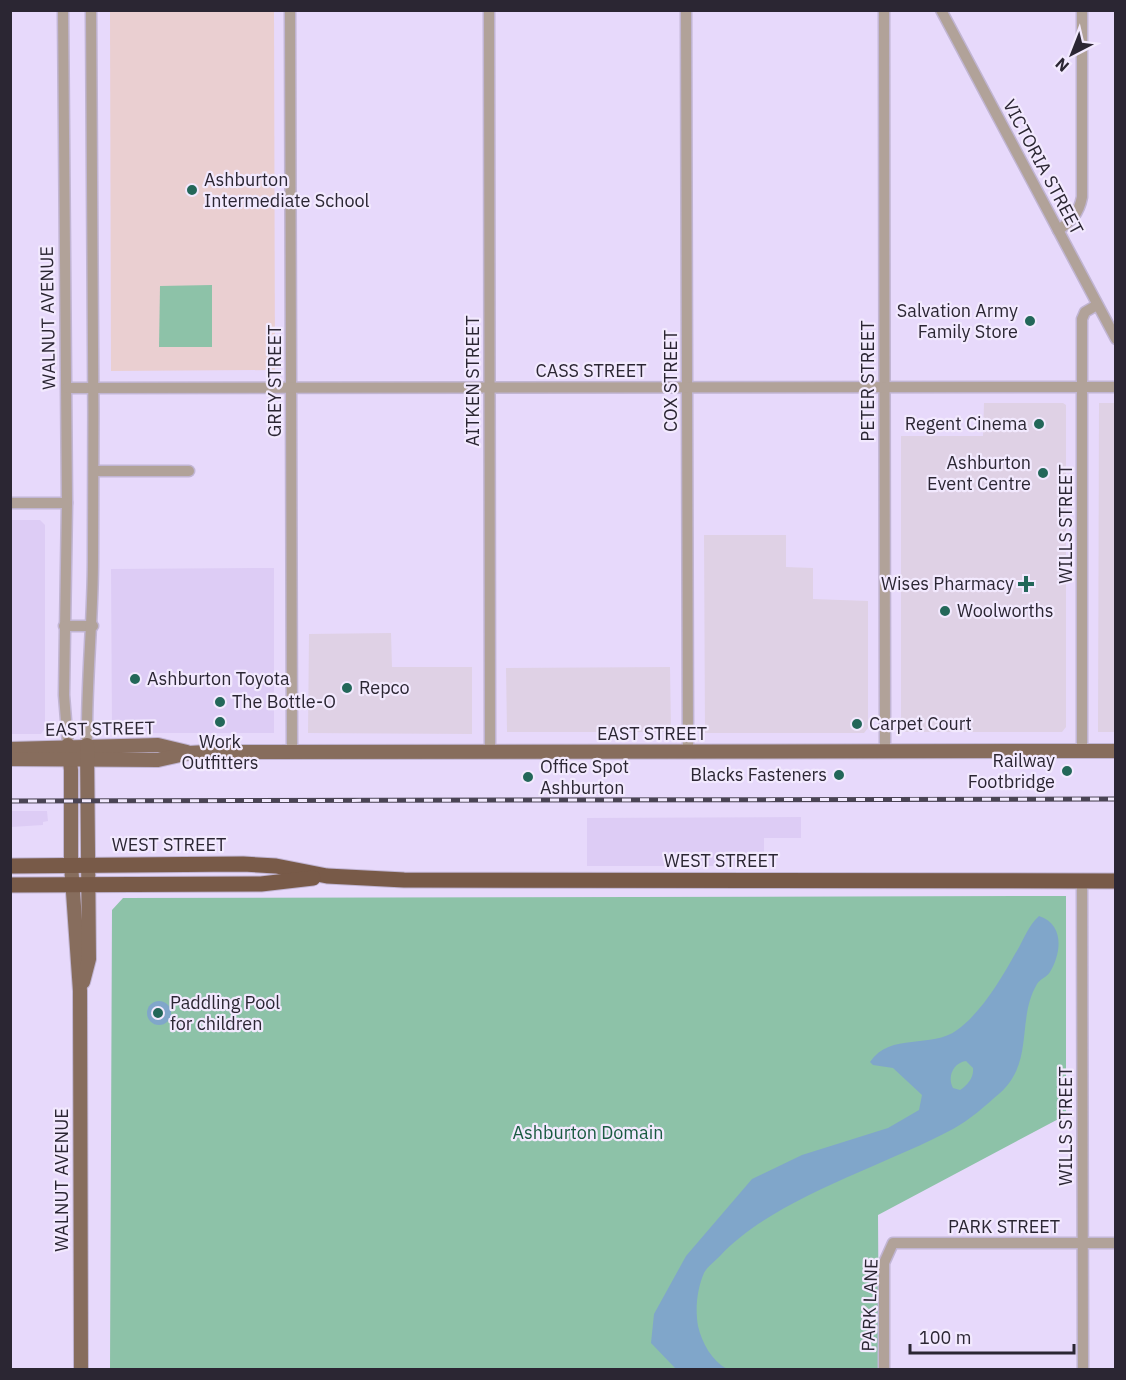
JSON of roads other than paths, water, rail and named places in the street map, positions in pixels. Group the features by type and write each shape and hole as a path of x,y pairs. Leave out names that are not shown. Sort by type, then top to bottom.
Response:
{"highway":[{"name":"WEST STREET","path":"10,866 243,864 276,866 327,876 404,880 1116,881"},
{"name":"WEST STREET","path":"10,885 261,884 327,876"}],"main road":[{"name":"EAST STREET","path":"10,749 68,745 158,745 189,753"},
{"name":"WALNUT AVENUE","path":"68,745 81,885 81,1370"},
{"name":"WALNUT AVENUE","path":"79,864 87,745"},
{"name":"EAST STREET","path":"10,759 158,760 189,753 292,752 1116,751"}],"street":[{"name":"WALNUT AVENUE","path":"63,10 67,388 64,696 68,745"},
{"name":"WALNUT AVENUE","path":"87,745 87,700 93,626 94,471 91,10"},
{"name":"GREY STREET","path":"290,10 292,752"},
{"name":"AITKEN STREET","path":"489,10 490,752"},
{"name":"COX STREET","path":"686,10 688,752"},
{"name":"PETER STREET","path":"884,10 885,751"},
{"name":"VICTORIA STREET","path":"941,10 1116,339"},
{"path":"1058,230 1069,223 1076,214 1082,196 1082,10"},
{"name":"WILLS STREET","path":"1082,751 1082,319 1085,312 1097,304"},
{"name":"CASS STREET","path":"67,388 1116,387"},
{"path":"94,471 189,471"},
{"path":"10,503 67,503"},
{"path":"64,626 93,626"},
{"name":"WILLS STREET","path":"1082,882 1083,1370"},
{"name":"PARK STREET","path":"892,1243 1116,1243"},
{"name":"PARK LANE","path":"884,1370 884,1263 892,1243"}],"water":[{"path":"1039,916 1053,925 1058,939 1057,956 1050,972 1038,982 1031,998 1022,1054 1011,1081 978,1112 959,1125 925,1143 799,1200 743,1235 705,1271 697,1299 697,1319 702,1339 712,1356 727,1369 676,1369 651,1343 654,1314 686,1256 752,1179 802,1155 888,1128 919,1110 922,1095 893,1068 873,1065 870,1062 878,1053 889,1047 947,1036 966,1023 997,985","holes":["966,1061 973,1068 966,1086 960,1090 953,1088 952,1071 961,1062"]},
{"name":"Paddling Pool for children","path":"159,1001 168,1004 171,1013 168,1022 159,1025 150,1022 147,1013 150,1004"}],"railway":[{"path":"10,801 1116,799"}],"place":[{"name":"Ashburton Intermediate School","path":"192,190"},
{"name":"Salvation Army Family Store","path":"1030,321"},
{"name":"Regent Cinema","path":"1039,424"},
{"name":"Ashburton Event Centre","path":"1043,473"},
{"name":"Wises Pharmacy","path":"1026,584"},
{"name":"Woolworths","path":"945,611"},
{"name":"Ashburton Toyota","path":"135,679"},
{"name":"Repco","path":"347,688"},
{"name":"The Bottle-O","path":"220,702"},
{"name":"Work Outfitters","path":"220,722"},
{"name":"Carpet Court","path":"857,724"},
{"name":"Railway Footbridge","path":"1067,771"},
{"name":"Blacks Fasteners","path":"839,775"},
{"name":"Office Spot Ashburton","path":"528,777"},
{"name":"Paddling Pool for children","path":"158,1013"}],"park label":[{"name":"Ashburton Domain","path":"588,1133"}]}
